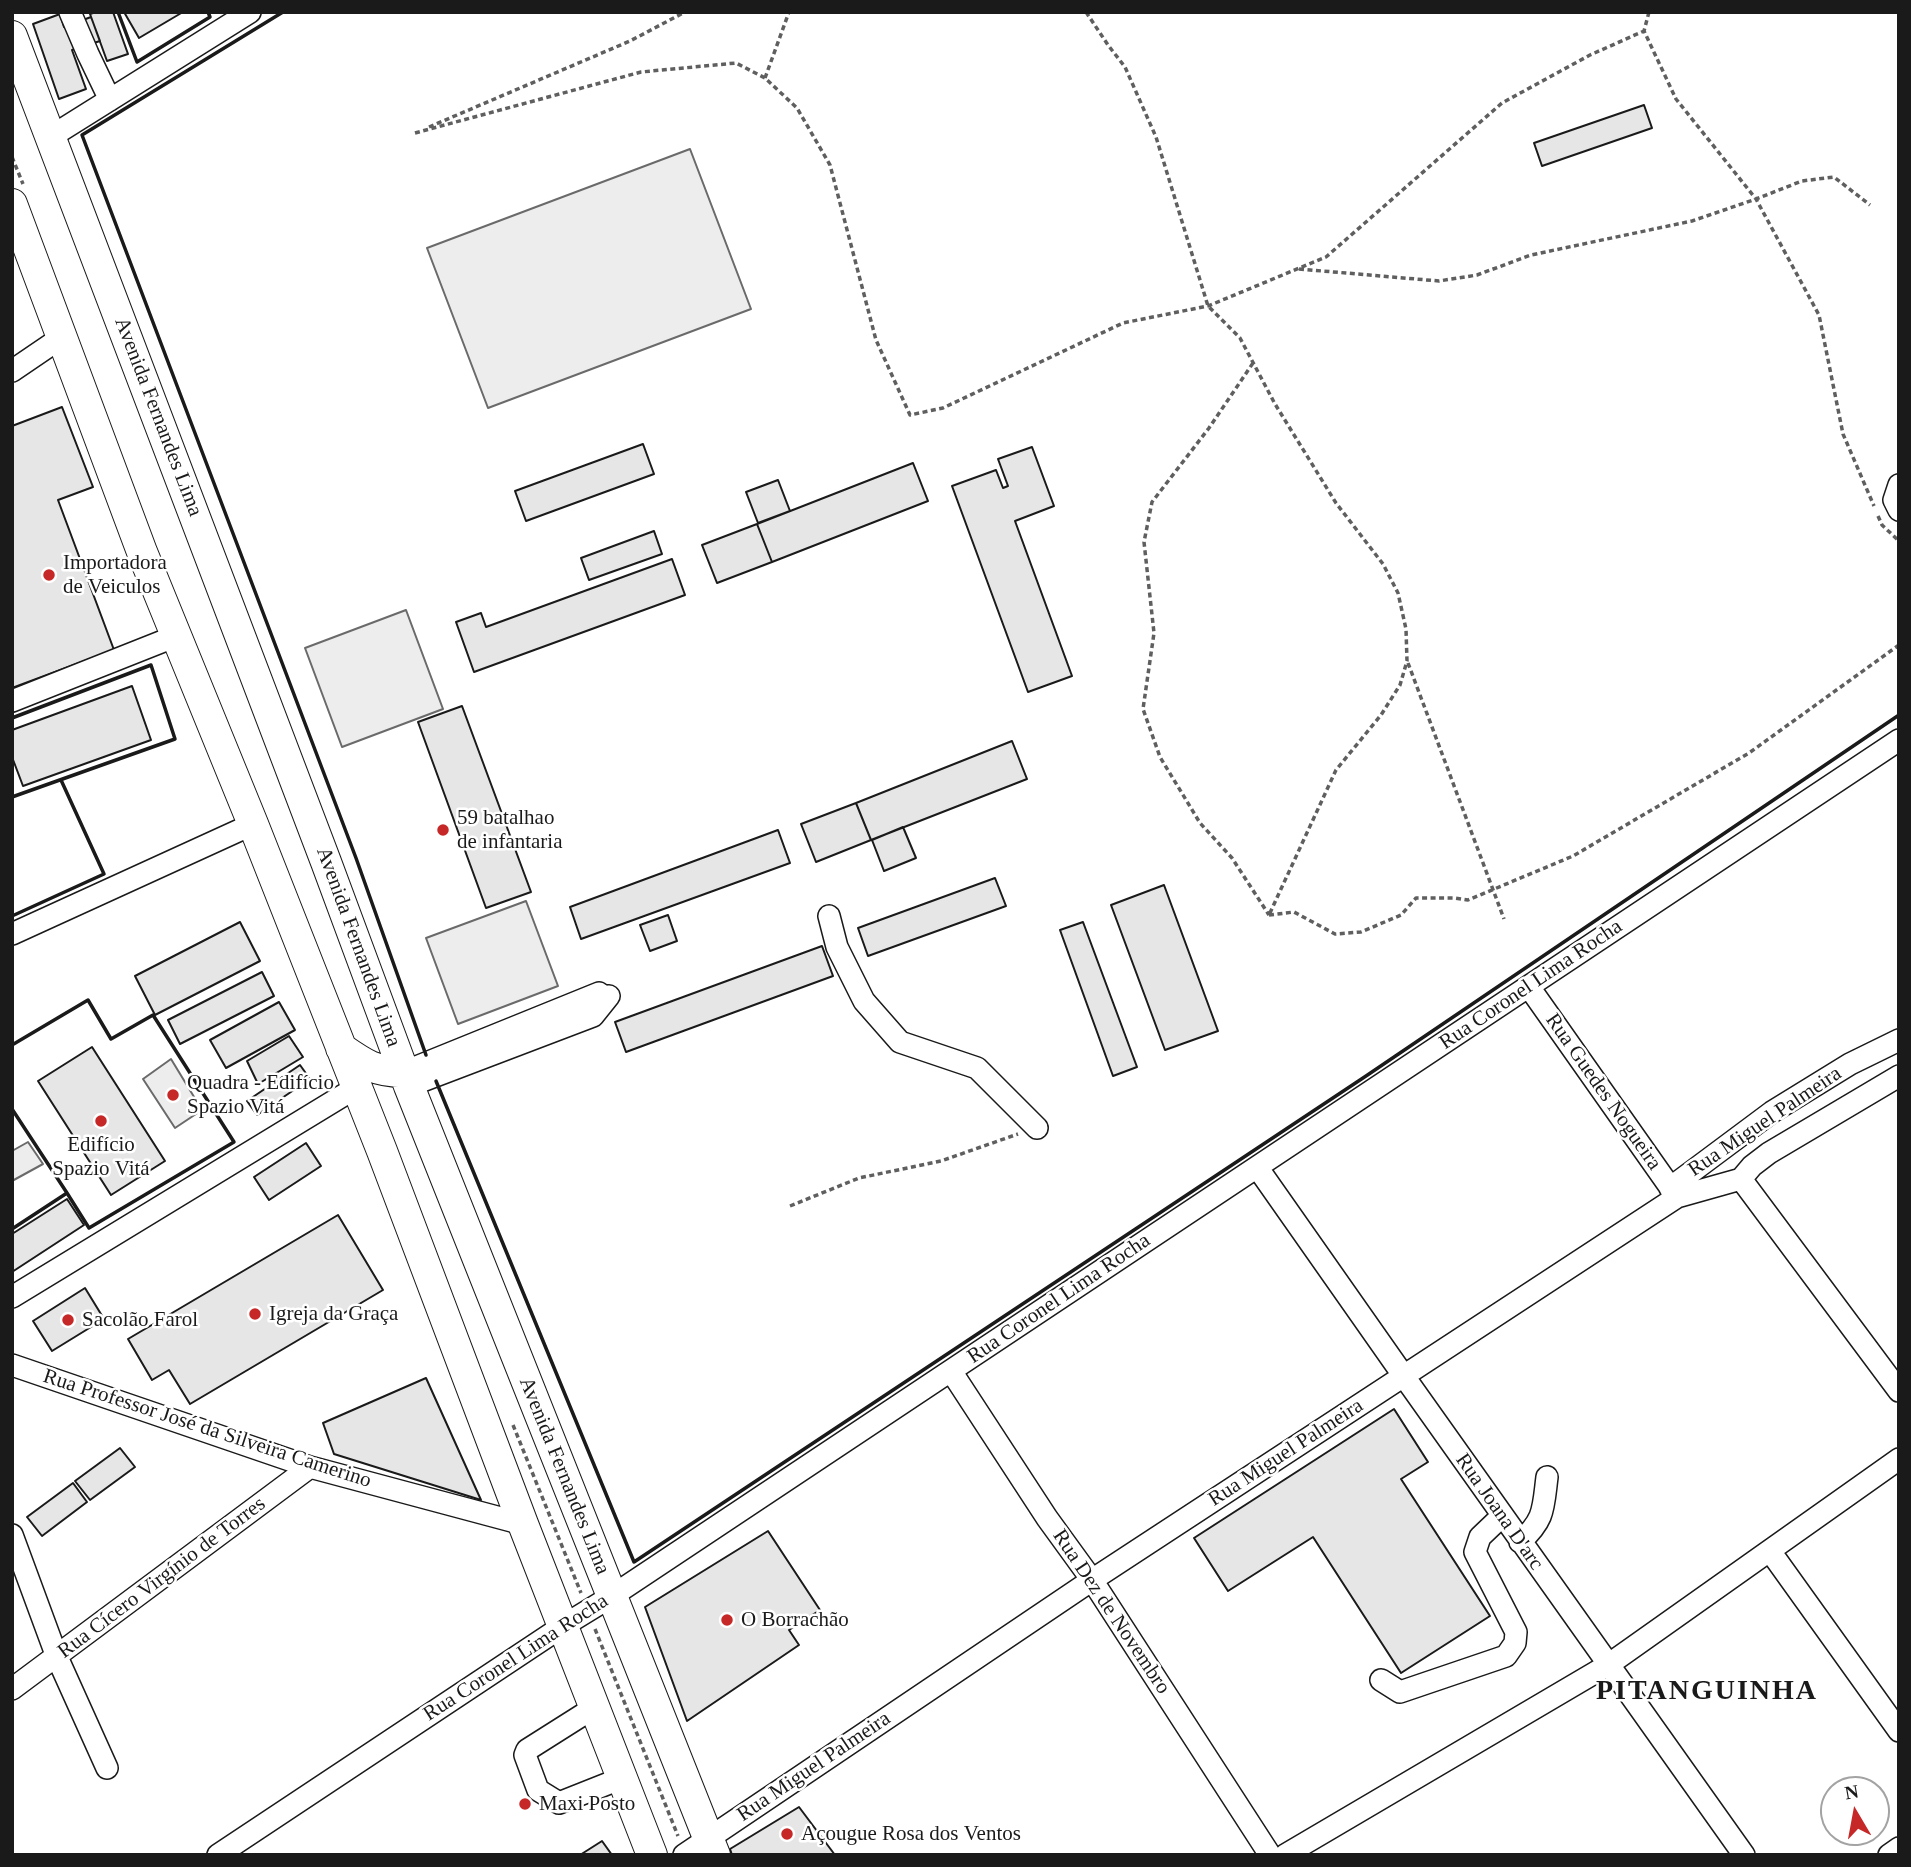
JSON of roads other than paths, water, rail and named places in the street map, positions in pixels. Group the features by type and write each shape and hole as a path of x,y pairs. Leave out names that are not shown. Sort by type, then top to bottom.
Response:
{"highway":[{"name":"Avenida Fernandes Lima","path":"12,36 317,836 406,1079 711,1846"},
{"path":"12,204 142,552 357,1087 652,1855"},
{"path":"341,1048 369,1066 406,1079 391,1113 382,1151"}],"street":[{"path":"71,12 110,100"},
{"path":"52,136 239,15"},
{"path":"12,371 62,337"},
{"path":"1899,485 1894,500 1899,510"},
{"path":"12,701 176,636"},
{"name":"Rua Coronel Lima Rocha","path":"218,1855 1899,740"},
{"path":"12,934 253,824"},
{"path":"829,916 838,947 864,1001 900,1042 977,1068 1037,1128"},
{"name":"Rua Guedes Nogueira","path":"1529,987 1674,1193"},
{"path":"406,1079 604,995"},
{"name":"Rua Miguel Palmeira","path":"684,1855 711,1846 1092,1580 1403,1376 1674,1193 1772,1112 1850,1064 1899,1040"},
{"name":"Rua Miguel Palmeira","path":"1674,1193 1741,1179 1769,1153 1899,1076"},
{"path":"12,1297 357,1087"},
{"name":"Rua Joana D'arc","path":"1257,1167 1744,1855"},
{"path":"1741,1179 1899,1391"},
{"name":"Rua Professor José da Silveira Camerino","path":"12,1365 310,1467 523,1524"},
{"name":"Rua Dez de Novembro","path":"951,1371 1047,1518 1092,1580 1270,1855"},
{"path":"1285,1855 1608,1665 1899,1459"},
{"name":"Rua Cícero Virgínio de Torres","path":"12,1689 310,1467"},
{"path":"1520,1542 1542,1516 1547,1477"},
{"path":"1381,1680 1400,1692 1506,1656 1515,1643 1517,1632 1475,1552 1480,1537 1502,1516"},
{"path":"12,1535 57,1657 107,1768"},
{"path":"1769,1551 1899,1731"},
{"path":"595,1707 527,1750 525,1755 529,1767 538,1790 559,1803 622,1778"},
{"path":"1889,1855 1899,1847"}],"place":[{"name":"Importadora de Veiculos","path":"49,575"},
{"name":"59 batalhao de infantaria","path":"443,830"},
{"name":"Quadra - Edifício Spazio Vitá","path":"173,1095"},
{"name":"Edifício Spazio Vitá","path":"101,1121"},
{"name":"Igreja da Graça","path":"255,1314"},
{"name":"Sacolão Farol","path":"68,1320"},
{"name":"O Borrachão","path":"727,1620"},
{"name":"Maxi Posto","path":"525,1804"},
{"name":"Açougue Rosa dos Ventos","path":"787,1834"}],"district":[{"name":"PITANGUINHA","path":"1707,1692"}]}
